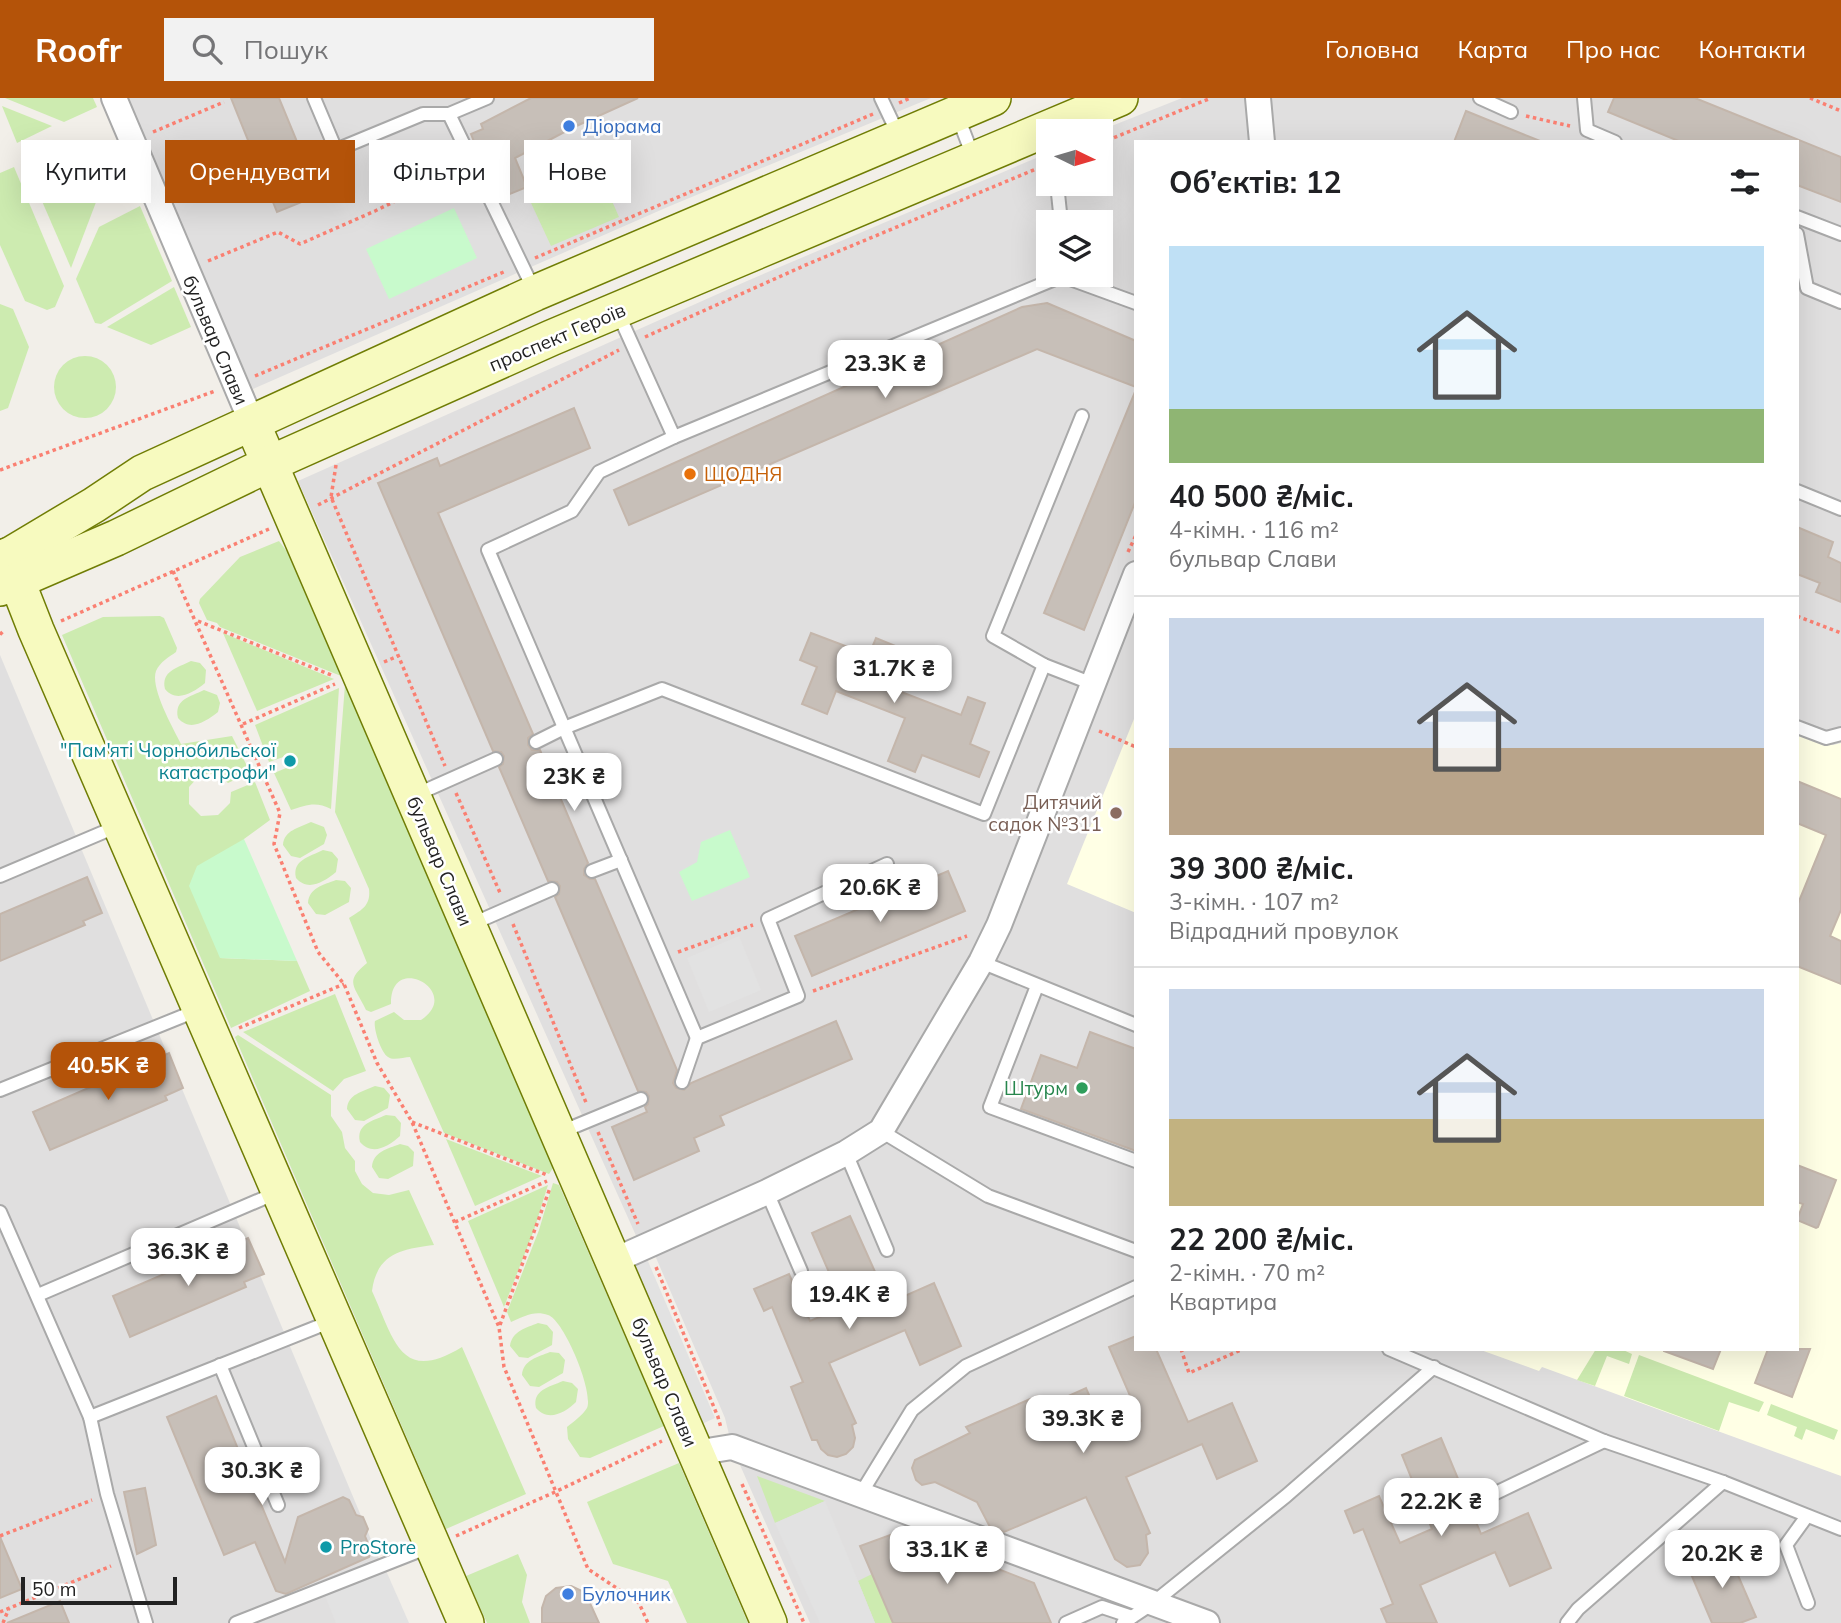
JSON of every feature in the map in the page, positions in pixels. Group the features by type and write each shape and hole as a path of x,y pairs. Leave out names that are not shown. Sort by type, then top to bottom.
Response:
{"main road":[{"path":"466,1623 121,824 5,565 142,473 252,423 528,279 889,115 956,114 993,98"},
{"name":"проспект Героїв","path":"1088,119 1120,98"},
{"name":"проспект Героїв","path":"5,565 116,538 268,464 617,310 974,159 1036,148"},
{"name":"бульвар Слави","path":"252,423 352,677 412,796 468,926 560,1158 613,1261 769,1623"}],"street":[{"name":"бульвар Слави","path":"114,98 131,140"},
{"path":"1258,98 1262,140"},
{"name":"бульвар Слави","path":"151,186 252,423"},
{"path":"613,1261 767,1192 846,1153 881,1131 981,962 999,925 1134,579"},
{"path":"690,1441 732,1447 860,1495 1142,1616 1207,1623"}],"lane":[{"path":"314,98 336,150 423,114 449,114 487,98"},
{"path":"1480,98 1511,112"},
{"path":"1584,98 1587,130 1610,140"},
{"path":"449,114 462,140"},
{"path":"956,114 974,159"},
{"path":"492,203 528,279"},
{"path":"1799,218 1841,234"},
{"path":"1799,245 1807,288 1841,302"},
{"path":"682,1082 697,1038 488,550 572,511 600,472 674,437 1036,287"},
{"path":"1092,287 1134,302"},
{"path":"617,310 674,437"},
{"path":"1082,416 993,636 1044,665 1093,684"},
{"path":"1799,492 1841,509"},
{"path":"536,742 662,689 984,814 1044,665"},
{"path":"1799,728 1826,738 1841,734"},
{"path":"412,796 496,759"},
{"path":"0,876 121,824"},
{"path":"592,872 621,860"},
{"path":"697,1038 798,996 768,919 887,864"},
{"path":"468,926 551,889"},
{"path":"981,962 1134,1024"},
{"path":"1037,986 990,1107 1134,1160"},
{"path":"0,1090 207,1023"},
{"path":"560,1158 593,1119 642,1099"},
{"path":"881,1131 988,1196 1134,1250"},
{"path":"846,1153 887,1250"},
{"path":"38,1295 280,1192"},
{"path":"767,1192 801,1271"},
{"path":"0,1212 90,1417 107,1494 146,1623"},
{"path":"860,1495 912,1410 966,1366 1134,1288"},
{"path":"90,1417 335,1320"},
{"path":"1394,1351 1604,1441 1723,1482 1841,1529"},
{"path":"220,1365 278,1505"},
{"path":"1066,1623 1102,1607 1142,1616 1286,1496 1434,1367"},
{"path":"1479,1500 1604,1441"},
{"path":"1567,1623 1578,1609 1723,1482"},
{"path":"1807,1516 1786,1545 1808,1603"},
{"path":"236,1623 433,1546"}],"path":[{"path":"0,470 528,279 889,115 910,98"},
{"path":"1113,138 1211,98"},
{"path":"1810,98 1841,111"},
{"path":"137,140 224,102"},
{"path":"1511,112 1587,130"},
{"path":"309,510 632,343 808,264 1036,151"},
{"path":"187,270 278,232 300,244 391,203"},
{"path":"338,458 331,498 647,1247"},
{"path":"56,624 271,529"},
{"path":"173,571 280,813 274,844 318,952 344,984 377,1063 412,1122 499,1327 504,1367 588,1569 639,1603 648,1623"},
{"path":"1799,617 1841,633"},
{"path":"196,621 352,677"},
{"path":"242,725 398,656"},
{"path":"1078,722 1134,746"},
{"path":"663,957 768,919"},
{"path":"798,996 999,925"},
{"path":"207,1023 228,1033 344,984"},
{"path":"412,1122 560,1158"},
{"path":"455,1222 560,1158 601,1139"},
{"path":"499,1327 536,1232 560,1158"},
{"path":"1182,1351 1189,1373 1238,1351"},
{"path":"433,1546 555,1492 690,1441 719,1417"},
{"path":"0,1536 107,1494"},
{"path":"0,1612 128,1559"},
{"path":"3,1623 9,1608"}],"shaded area":[{"path":"123,98 931,98 670,206 253,389 170,203 355,203 355,140 165,140 165,192 151,161 151,140 142,140"},
{"path":"1182,98 1841,98 1841,1623 810,1623 732,1447 725,1418 654,1253 642,1249 298,481 747,281 1036,158 1036,196 1113,196 1113,125"},
{"path":"0,655 406,1623 0,1623"},
{"name":"Дитячий садок №311","path":"1134,719 1134,912 1067,884"},
{"path":"1799,735 1821,743 1841,743 1841,1476 1542,1367 1539,1371 1484,1351 1799,1351"},
{"path":"739,936 761,990 709,1012 687,958"},
{"path":"644,1252 715,1418 693,1428 622,1262"},
{"path":"825,1501 875,1623 820,1623 775,1523"},
{"path":"384,1566 409,1623 336,1623 322,1588"}],"green space":[{"path":"5,98 93,98 97,107 64,122"},
{"path":"2,106 52,126 17,143"},
{"path":"14,167 21,184 21,203 29,203 64,286 55,307 47,310 25,301 0,245 0,173"},
{"path":"43,203 96,203 71,268"},
{"path":"531,203 613,203 619,217 551,246"},
{"path":"140,206 172,281 101,324 95,323 76,279 99,227"},
{"path":"454,208 477,258 389,299 366,249"},
{"path":"174,287 191,327 151,345 107,327"},
{"path":"0,304 13,309 29,347 8,408 0,411"},
{"path":"85,356 107,365 116,387 107,409 85,418 63,409 54,387 63,365"},
{"path":"279,541 288,553 341,676 220,627 207,620 199,603 240,557"},
{"path":"103,617 164,618 177,648 156,671 156,687 181,744 232,736 249,770 247,774 228,783 218,774 201,774 189,787 189,804 201,816 218,815 230,803 231,792 255,782 270,820 244,839 220,958 297,961 310,991 231,1028 62,635"},
{"path":"223,633 334,679 257,711"},
{"path":"191,661 200,663 206,670 205,683 185,695 169,693 165,689 165,678 176,668"},
{"path":"345,685 553,1168 549,1174 444,1133 410,1057 396,1059 385,1055 376,1034 375,1021 394,1012 404,1020 421,1020 432,1009 434,998 430,989 411,978 401,980 394,988 391,1004 371,1012 366,1010 355,989 355,975 367,963 349,918 364,907 369,889 335,812"},
{"path":"339,688 331,809 316,804 291,810 274,773 296,764 292,754 269,762 255,725"},
{"path":"204,690 217,695 220,703 218,712 198,724 183,722 178,718 178,707 189,697"},
{"path":"311,822 324,827 327,835 324,844 300,858 291,856 283,845 286,836"},
{"path":"730,830 750,877 692,901 679,872 697,862 701,842"},
{"path":"244,839 297,961 220,958 189,886 197,866"},
{"path":"323,850 332,852 338,859 336,872 311,885 296,878 295,872 299,863"},
{"path":"336,880 345,881 351,888 349,902 325,915 316,914 308,903 311,894"},
{"path":"335,994 366,1071 344,1079 333,1091 243,1032"},
{"path":"238,1035 331,1095 331,1116 342,1132 345,1148 355,1161 355,1171 362,1184 373,1193 389,1195 409,1190 434,1245 393,1255 379,1268 372,1291 394,1340 412,1359 425,1361 462,1347 526,1494 446,1529 235,1037"},
{"path":"375,1086 384,1088 390,1095 388,1108 364,1121 355,1120 347,1109 350,1100 356,1094"},
{"path":"386,1115 395,1116 401,1123 400,1136 390,1144 370,1149 360,1142 360,1131 371,1121"},
{"path":"446,1139 542,1176 475,1206"},
{"path":"400,1144 408,1146 414,1152 413,1166 388,1179 379,1178 372,1167 375,1158"},
{"path":"553,1183 559,1185 664,1426 590,1458 580,1457 568,1439 567,1427 585,1411 588,1400 582,1373 562,1329 548,1315 533,1314 511,1322 507,1312 539,1230"},
{"path":"548,1185 534,1230 504,1307 468,1221"},
{"path":"538,1323 547,1325 553,1332 552,1345 528,1358 519,1357 510,1346 511,1341 520,1331"},
{"path":"1595,1351 1625,1351 1632,1354 1629,1364 1607,1356 1595,1386 1577,1380"},
{"path":"550,1352 559,1353 565,1360 563,1373 539,1387 530,1386 522,1375 525,1366"},
{"path":"1639,1355 1764,1402 1759,1412 1729,1402 1719,1431 1624,1396"},
{"path":"563,1381 572,1383 578,1389 576,1402 567,1410 551,1415 546,1415 536,1408 535,1402 539,1393"},
{"path":"1771,1404 1838,1430 1834,1440 1806,1429 1802,1440 1794,1436 1797,1427 1767,1415"},
{"path":"679,1463 748,1623 687,1623 668,1581 613,1564 587,1502"},
{"path":"757,1476 825,1501 775,1523"},
{"path":"518,1554 527,1575 522,1602 530,1623 487,1623 466,1576"},
{"path":"872,1574 893,1623 875,1623 858,1581"}],"building":[{"path":"231,98 279,98 296,140 248,140"},
{"path":"531,98 638,98 549,140 524,140 524,153 515,158 524,180 524,188 510,194 510,140 473,140 471,134 483,129 481,124"},
{"path":"1614,98 1695,98 1799,140 1676,140 1608,112"},
{"path":"1466,111 1538,140 1455,140"},
{"path":"1799,140 1841,157 1841,202 1799,186"},
{"path":"273,203 299,203 277,212"},
{"path":"1047,303 1134,340 1134,386 1037,349 629,525 614,490 1022,307"},
{"path":"1134,394 1134,505 1084,630 1044,613"},
{"path":"574,408 590,448 438,513 533,734 528,738 528,745 532,750 540,750 588,863 584,875 595,879 677,1070 673,1083 676,1088 684,1090 691,1083 836,1021 852,1059 720,1116 724,1125 694,1138 699,1151 634,1180 612,1127 647,1112 645,1107 649,1096 646,1092 638,1091 555,897 559,894 560,886 557,882 548,881 499,767 503,764 504,756 501,752 493,751 378,483 437,458 440,466"},
{"path":"1799,528 1833,542 1828,557 1841,563 1841,602 1816,592 1820,583 1799,575"},
{"path":"811,633 869,655 876,638 898,647 883,685 961,715 968,697 985,703 970,744 989,752 979,777 922,755 915,772 888,761 905,718 836,691 827,714 802,704 817,667 800,660"},
{"path":"1799,782 1841,799 1841,910 1830,936 1841,941 1841,984 1799,967 1799,901 1826,835 1799,824"},
{"path":"948,871 965,911 812,976 795,936"},
{"path":"87,877 102,913 83,921 85,925 0,961 0,914"},
{"name":"Штурм","path":"1090,1032 1134,1048 1134,1150 1021,1109 1041,1055 1077,1068"},
{"path":"169,1053 183,1088 165,1096 167,1100 50,1150 33,1112"},
{"path":"1799,1166 1836,1180 1818,1227 1799,1221 1803,1204 1799,1203"},
{"path":"850,1216 889,1303 934,1283 961,1346 920,1365 905,1330 829,1363 856,1423 852,1425 855,1438 853,1447 846,1454 837,1457 828,1455 817,1440 812,1440 791,1387 803,1382 772,1307 764,1311 754,1289 789,1274 810,1321 844,1307 812,1233"},
{"path":"248,1238 264,1274 244,1282 246,1287 130,1337 113,1296"},
{"path":"1134,1337 1134,1351 1157,1351 1188,1422 1232,1403 1257,1461 1217,1479 1202,1444 1126,1477 1150,1533 1146,1535 1148,1553 1140,1565 1127,1567 1115,1559 1086,1497 1004,1532 990,1527 977,1502 935,1482 922,1485 916,1480 912,1468 915,1460 970,1433 966,1427 1037,1396 1042,1408 1086,1388 1107,1436 1141,1421 1109,1347"},
{"path":"1810,1349 1792,1397 1755,1383 1767,1351"},
{"path":"1664,1351 1720,1351 1713,1369"},
{"path":"216,1396 285,1562 298,1517 343,1497 349,1500 356,1515 363,1517 368,1529 365,1536 371,1551 369,1557 286,1594 276,1591 255,1542 224,1555 167,1417"},
{"path":"1441,1438 1481,1534 1528,1513 1551,1568 1510,1586 1495,1552 1420,1585 1437,1623 1387,1623 1381,1609 1393,1604 1363,1529 1354,1533 1345,1511 1379,1496 1400,1543 1432,1529 1402,1455"},
{"path":"145,1488 156,1545 137,1554 124,1492"},
{"path":"901,1531 1034,1583 1051,1623 893,1623 860,1546"},
{"path":"0,1537 22,1589 0,1598"},
{"path":"1727,1550 1756,1617 1740,1623 1712,1623 1688,1567"},
{"path":"571,1586 582,1591 599,1623 542,1623 542,1608 546,1596 556,1588"},
{"path":"60,1601 69,1623 7,1623"}],"place":[{"name":"Діорама","path":"569,126"},
{"name":"ЩОДНЯ","path":"690,474"},
{"name":"\"Пам'яті Чорнобильскої катастрофи\"","path":"290,761"},
{"name":"Дитячий садок №311","path":"1116,813"},
{"name":"Штурм","path":"1082,1088"},
{"name":"ProStore","path":"326,1547"},
{"name":"Булочник","path":"568,1594"}]}
